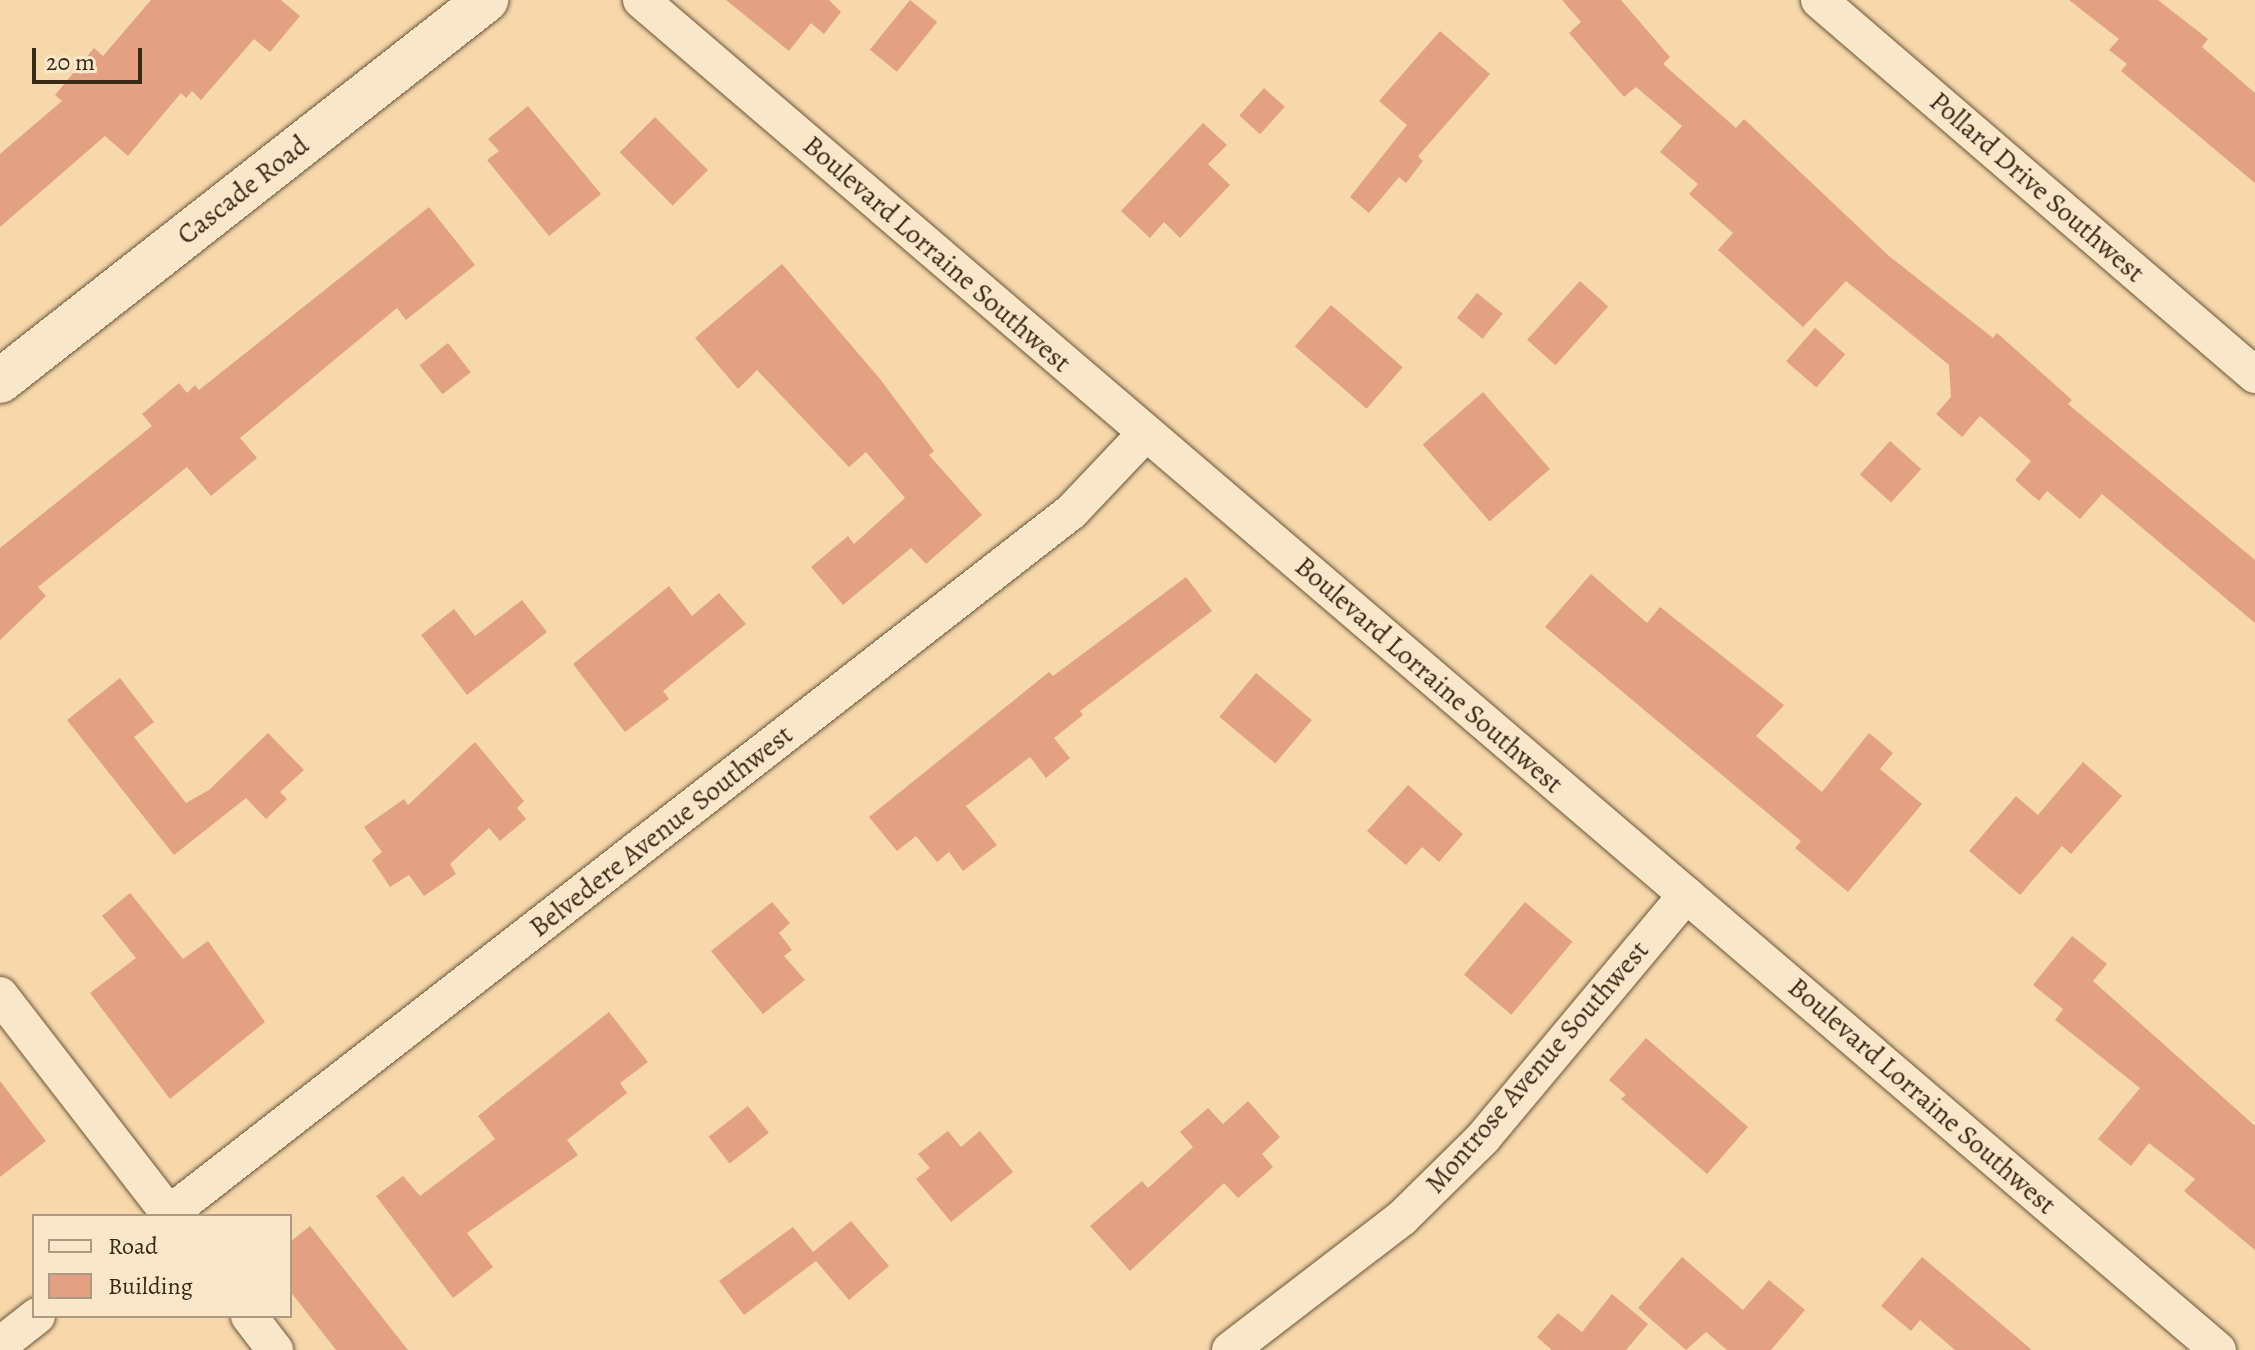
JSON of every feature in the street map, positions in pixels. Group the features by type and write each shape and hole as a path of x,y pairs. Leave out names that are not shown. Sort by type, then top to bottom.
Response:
{"main road":[{"name":"Cascade Road","path":"0,381 486,0"}],"street":[{"name":"Boulevard Lorraine Southwest","path":"641,0 2218,1350"},
{"name":"Pollard Drive Southwest","path":"1819,0 2255,375"},
{"name":"Belvedere Avenue Southwest","path":"170,1214 1071,512 1146,433"},
{"name":"Montrose Avenue Southwest","path":"1230,1350 1402,1218 1483,1138 1686,895"},
{"path":"0,995 168,1214"},
{"path":"0,1345 34,1318"},
{"path":"251,1318 275,1350"}],"building":[{"path":"151,0 281,0 300,16 270,52 254,39 201,100 192,91 186,98 181,93 128,156 105,136 0,227 0,154 62,101 55,95 94,48 103,56"},
{"path":"726,0 829,0 841,12 824,34 811,23 789,51"},
{"path":"910,0 937,22 897,72 870,50"},
{"path":"1562,0 1621,0 1670,57 1663,64 1736,128 1744,119 1889,256 1993,338 1997,333 2072,400 2068,404 2255,560 2255,623 2102,494 2080,519 2047,491 2039,501 2015,480 2031,461 1980,416 1962,437 1936,414 1951,397 1949,365 1846,281 1803,327 1718,250 1733,233 1689,194 1698,184 1660,152 1682,126 1636,87 1624,97 1569,33 1581,22"},
{"path":"2069,0 2158,0 2208,39 2202,47 2255,93 2255,183 2121,71 2127,64 2109,50 2119,39"},
{"path":"1440,31 1490,74 1418,156 1423,161 1406,183 1399,177 1369,213 1350,197 1407,125 1379,101"},
{"path":"1264,88 1285,107 1260,134 1239,115"},
{"path":"528,106 601,194 549,236 487,160 499,151 488,139"},
{"path":"655,117 708,170 673,205 620,152"},
{"path":"1203,123 1227,145 1208,164 1230,185 1180,238 1164,222 1150,238 1121,211"},
{"path":"429,207 475,265 406,320 397,308 240,438 257,458 211,496 187,467 38,587 46,596 0,640 0,548 152,426 142,414 179,383 187,393 195,385 199,390"},
{"path":"782,264 880,379 934,451 929,455 982,515 926,564 911,548 843,605 811,567 848,536 854,544 905,498 866,452 849,467 757,370 738,389 695,338"},
{"path":"1580,281 1608,306 1555,365 1527,340"},
{"path":"1477,293 1503,314 1483,339 1457,318"},
{"path":"1331,305 1403,367 1367,409 1295,347"},
{"path":"1815,328 1845,354 1816,387 1786,361"},
{"path":"448,343 471,372 442,394 420,365"},
{"path":"1483,392 1550,469 1490,521 1423,444"},
{"path":"1890,441 1921,469 1891,503 1860,474"},
{"path":"1591,574 1647,623 1660,607 1784,705 1756,736 1822,792 1869,733 1893,753 1880,769 1922,804 1848,892 1795,848 1801,841 1545,627"},
{"path":"1186,577 1212,611 1080,711 1083,715 1054,738 1070,758 1046,778 1030,757 966,806 997,845 963,871 949,852 937,862 916,836 897,851 869,817 1049,672 1053,676"},
{"path":"669,586 692,616 719,593 746,624 663,691 669,699 625,732 573,664"},
{"path":"522,600 547,632 467,695 421,635 454,609 475,636"},
{"path":"1256,673 1312,720 1275,764 1219,717"},
{"path":"120,678 154,722 134,737 186,803 209,790 268,733 304,770 280,792 287,799 266,819 246,798 174,855 67,720"},
{"path":"475,742 524,801 517,808 526,819 500,841 489,828 450,864 456,874 424,896 409,875 390,887 372,860 382,852 364,827 404,799 408,805"},
{"path":"2083,762 2122,796 2071,854 2062,846 2020,895 1969,851 2016,796 2038,815"},
{"path":"1408,785 1463,834 1439,862 1422,847 1406,865 1367,831"},
{"path":"130,893 183,959 208,941 265,1022 170,1099 90,993 136,958 102,916"},
{"path":"772,902 790,923 779,933 792,950 784,956 805,980 763,1014 711,951"},
{"path":"1525,902 1572,942 1511,1015 1464,975"},
{"path":"2072,936 2107,964 2093,981 2255,1126 2255,1250 2184,1191 2195,1179 2149,1143 2131,1166 2098,1139 2140,1088 2055,1020 2063,1009 2033,985"},
{"path":"609,1012 648,1062 620,1083 627,1093 567,1140 578,1155 467,1233 493,1267 453,1298 376,1196 403,1176 420,1196 495,1139 478,1116"},
{"path":"1646,1038 1748,1127 1707,1174 1621,1099 1626,1095 1609,1080"},
{"path":"0,1081 46,1141 0,1177"},
{"path":"1248,1101 1280,1137 1262,1154 1273,1167 1238,1198 1224,1183 1130,1271 1090,1226 1142,1181 1148,1188 1193,1147 1180,1132 1208,1108 1223,1124"},
{"path":"748,1106 769,1133 730,1164 709,1137"},
{"path":"948,1131 961,1147 980,1131 1013,1172 951,1222 916,1179 930,1168 918,1154"},
{"path":"851,1221 889,1266 849,1300 816,1261 744,1315 719,1281 793,1227 813,1252"},
{"path":"310,1226 408,1350 336,1350 292,1294 292,1240"},
{"path":"1682,1257 1743,1310 1769,1280 1805,1310 1771,1350 1727,1350 1706,1332 1686,1350 1638,1308"},
{"path":"1922,1257 2032,1350 1955,1350 1920,1320 1911,1331 1881,1306"},
{"path":"1612,1294 1648,1324 1626,1350 1552,1350 1537,1337 1558,1313 1582,1332"}]}
